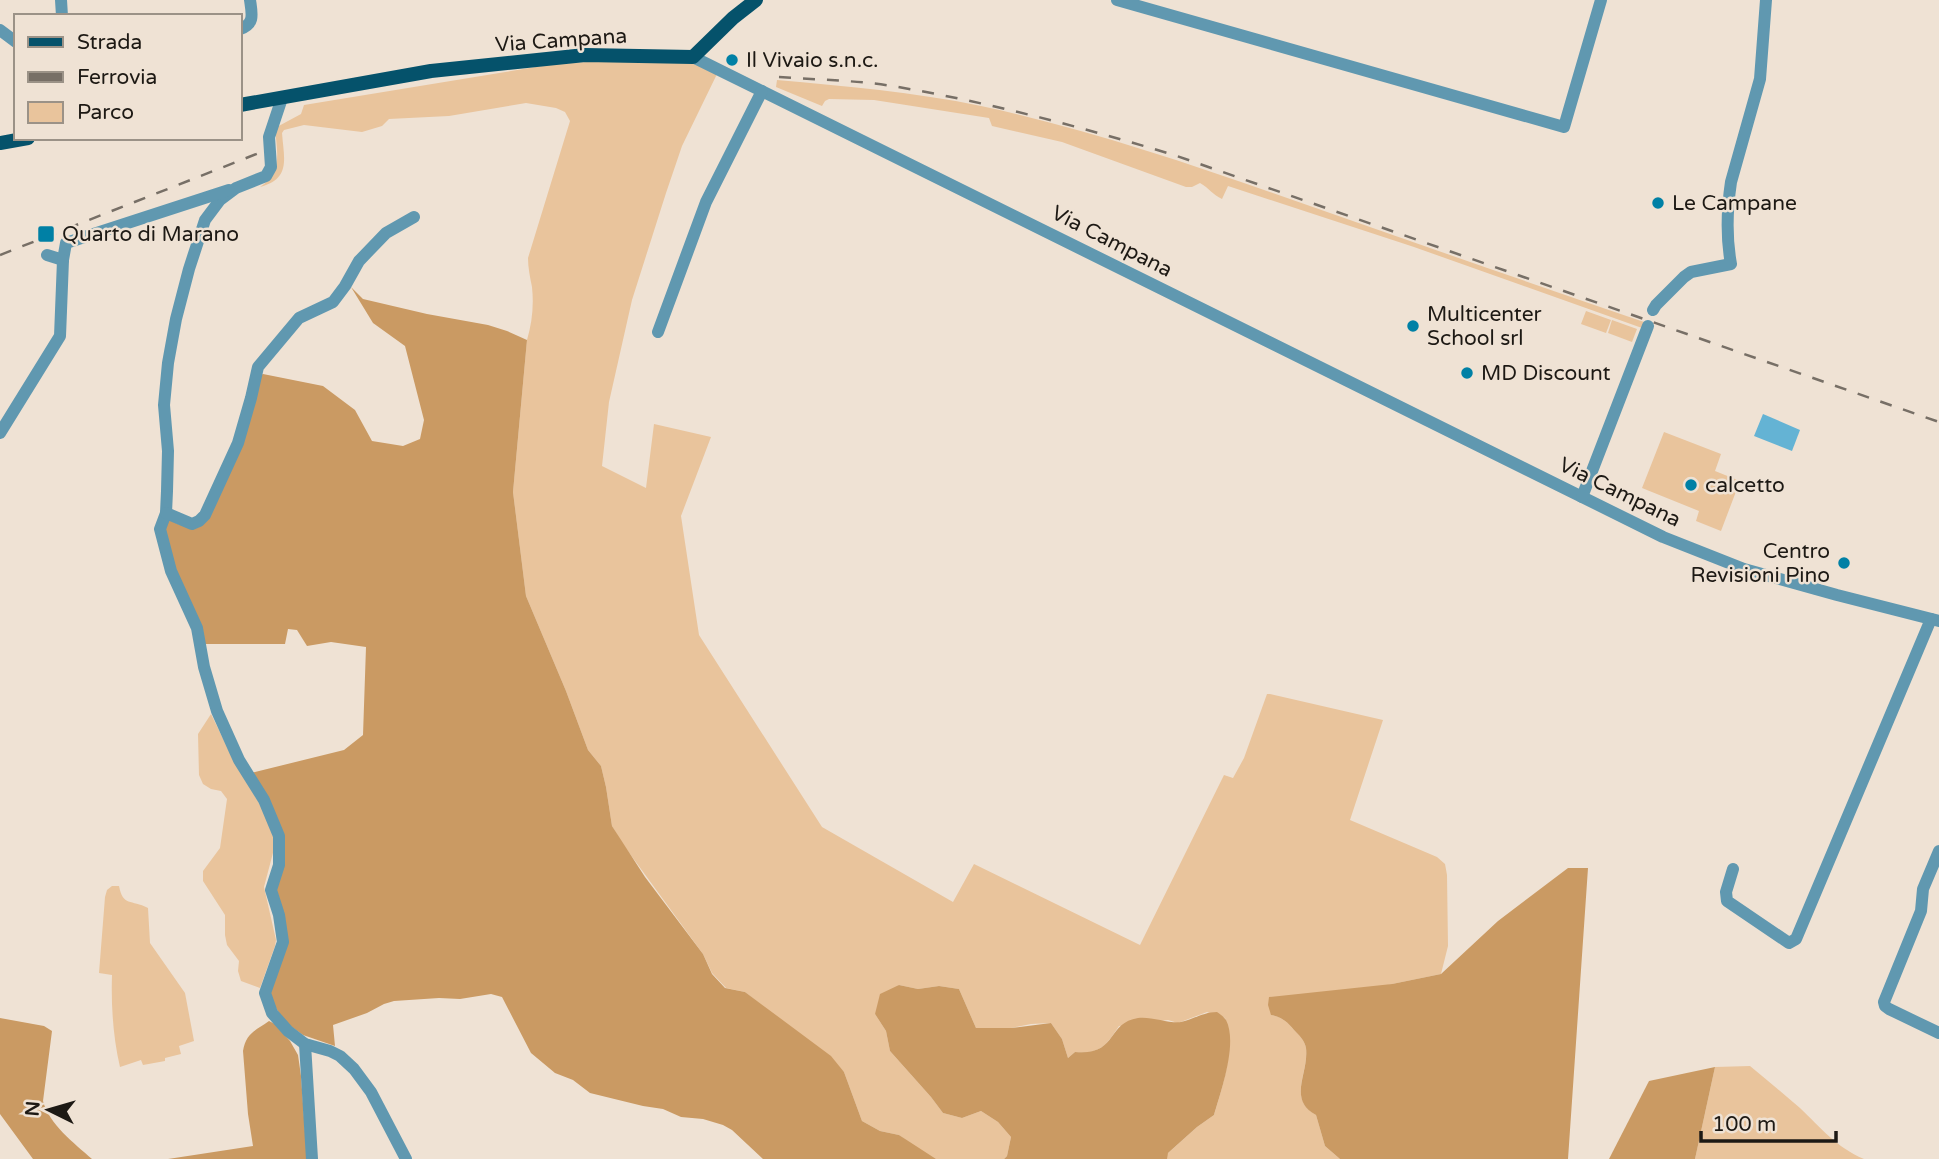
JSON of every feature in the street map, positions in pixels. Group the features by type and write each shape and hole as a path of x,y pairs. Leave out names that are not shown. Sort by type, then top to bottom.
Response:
{"main road":[{"path":"693,57 756,0"},
{"name":"Via Campana","path":"242,105 431,71 572,56 693,57"}],"street":[{"path":"242,28 251,22 250,0"},
{"path":"1117,0 1564,127 1601,0"},
{"path":"1653,310 1691,272 1731,264 1728,200 1760,79 1766,0"},
{"name":"Via Campana","path":"693,57 1663,537 1744,569 1935,620"},
{"path":"659,332 706,202 762,91"},
{"path":"0,433 60,336 66,243 266,176 271,167 269,137 282,98"},
{"path":"236,188 220,200 205,220 176,318 167,363 164,405 168,451 166,513 160,529 171,571 197,628 204,667 217,711 239,760 264,800 279,836 279,865 271,890 283,942 265,993 272,1013 288,1031 305,1044 340,1056 354,1069 371,1092 406,1159"},
{"path":"166,513 192,524 199,522 205,515 238,443 258,367 299,318 333,302 359,261 387,233 414,217"},
{"path":"47,255 63,260"},
{"path":"1582,497 1648,326"},
{"path":"1733,869 1726,892 1727,901 1789,943 1796,939 1935,620"},
{"path":"1939,851 1923,889 1921,911 1884,1002 1889,1009 1939,1033"},
{"path":"305,1044 312,1159"}],"green space":[{"path":"651,58 692,61 717,74 682,146 632,300 609,402 602,466 646,488 654,424 711,437 681,516 699,635 822,827 953,902 974,864 1140,945 1224,775 1233,778 1244,758 1267,694 1383,720 1350,820 1437,857 1445,864 1448,946 1441,974 1271,1015 1286,1022 1304,1043 1306,1057 1301,1085 1303,1101 1307,1109 1316,1115 1325,1146 1340,1159 1167,1159 1167,1154 1214,1115 1228,1056 1225,1018 1207,1012 1178,1023 1168,1020 1119,1026 1102,1047 1091,1052 1075,1052 1068,1058 1062,1039 1051,1023 1011,1028 976,1028 959,989 939,986 918,989 899,985 875,1014 886,1031 890,1051 943,1113 962,1118 981,1111 998,1122 1011,1137 1004,1159 931,1158 899,1135 880,1131 862,1121 844,1072 745,992 726,988 712,973 703,954 622,843 612,826 601,766 588,750 526,596 513,492 527,340 533,308 528,258 570,121 565,112 556,108 526,103 449,116 389,119 382,126 362,132 304,125 284,130 281,173 277,179 260,187 272,175 277,161 275,128 301,114 304,105 554,64"},
{"path":"777,80 930,97 1064,126 1229,178 1644,322 1642,328 1414,247 1228,186 1222,199 1200,183 1186,187 1062,142 992,126 989,118 874,100 829,99 822,106 776,87"},
{"path":"1586,311 1611,320 1606,333 1581,324"},
{"path":"1612,320 1637,329 1632,342 1608,333"},
{"name":"calcetto","path":"1664,432 1721,454 1715,471 1740,481 1721,531 1696,521 1699,511 1642,488"},
{"path":"211,714 263,810 274,839 264,887 276,940 260,988 241,981 239,961 227,945 225,915 203,881 203,871 220,848 227,799 221,791 203,784 199,775 198,734"},
{"path":"112,886 119,886 125,900 148,908 150,943 185,993 194,1041 179,1046 181,1054 165,1058 165,1061 143,1065 141,1060 120,1067 113,1021 112,975 99,973 105,897"},
{"path":"1750,1066 1837,1143 1864,1159 1695,1159 1715,1067"}],"shaded area":[{"path":"351,287 363,299 488,325 527,340 513,492 526,596 588,750 601,766 612,826 645,877 703,954 712,974 725,988 745,992 831,1056 844,1072 862,1121 880,1131 899,1135 936,1159 763,1159 723,1125 590,1093 573,1080 555,1073 531,1053 502,997 491,994 384,1004 333,1025 335,1046 303,1035 285,1022 274,1005 270,991 285,948 275,892 284,859 285,839 268,800 251,773 344,750 363,735 366,647 331,642 307,646 297,630 288,629 285,644 204,644 174,567 164,531 166,518 184,526 202,522 259,376 263,374 323,386 355,410 372,441 403,446 420,439 424,420 405,346 373,323"},
{"path":"1568,868 1588,868 1568,1159 1340,1159 1325,1146 1316,1115 1307,1109 1303,1101 1301,1085 1306,1058 1304,1043 1286,1022 1271,1015 1269,997 1392,984 1441,974 1498,921"},
{"path":"899,985 918,989 939,986 959,989 976,1028 1011,1028 1051,1023 1062,1039 1068,1058 1075,1052 1098,1049 1128,1021 1143,1018 1181,1022 1217,1012 1226,1020 1230,1041 1227,1067 1214,1115 1168,1153 1167,1159 1004,1159 1011,1137 998,1122 981,1111 962,1118 943,1113 890,1051 886,1031 875,1014 880,994"},
{"path":"0,1018 44,1026 52,1031 43,1101 56,1125 92,1159 33,1159 0,1114"},
{"path":"269,1021 290,1041 298,1055 307,1159 168,1159 253,1146 243,1051 249,1036"},
{"path":"1715,1067 1695,1159 1609,1159 1649,1081"}],"water":[{"path":"1763,414 1800,430 1792,451 1754,436"}],"railway":[{"path":"779,77 864,82 928,92 1034,116 1174,155 1939,422"},
{"path":"0,255 259,153"}],"place":[{"name":"Il Vivaio s.n.c.","path":"732,60"},
{"name":"Le Campane","path":"1658,203"},
{"name":"Quarto di Marano","path":"46,234"},
{"name":"Multicenter School srl","path":"1413,326"},
{"name":"MD Discount","path":"1467,373"},
{"name":"calcetto","path":"1691,485"},
{"name":"Centro Revisioni Pino","path":"1844,563"}]}
